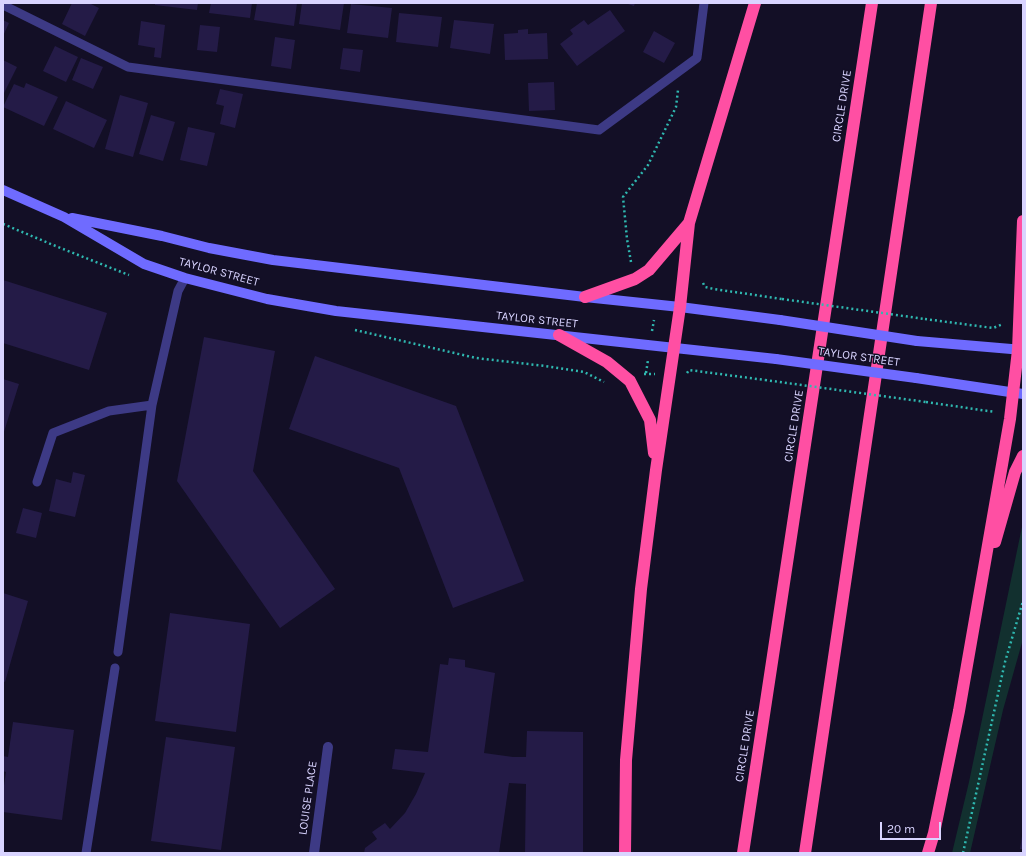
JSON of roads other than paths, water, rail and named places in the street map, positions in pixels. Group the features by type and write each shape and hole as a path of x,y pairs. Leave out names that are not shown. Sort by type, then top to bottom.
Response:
{"highway":[{"path":"625,853 626,760 641,588 656,470 680,307 689,223 755,3"},
{"name":"CIRCLE DRIVE","path":"743,853 872,3"},
{"path":"805,853 931,3"},
{"path":"928,853 934,833 957,719 1010,419 1018,393 1023,221"},
{"path":"585,297 635,279 649,270 689,223"},
{"path":"559,335 607,362 630,381 650,420 656,470"},
{"path":"976,607 1015,472 1023,456"}],"main road":[{"name":"TAYLOR STREET","path":"3,190 64,217 144,264 185,278 267,299 336,311 776,359 1018,393"},
{"name":"TAYLOR STREET","path":"64,217 273,260 680,307 780,320 917,342 1020,350"}],"street":[{"name":"LOUISE PLACE","path":"314,853 328,747"}],"lane":[{"path":"3,5 128,67 599,130 697,58 704,3"},
{"path":"118,652 152,404 178,291 185,278"},
{"path":"37,482 53,433 108,411 152,404"},
{"path":"86,853 115,668"}]}
